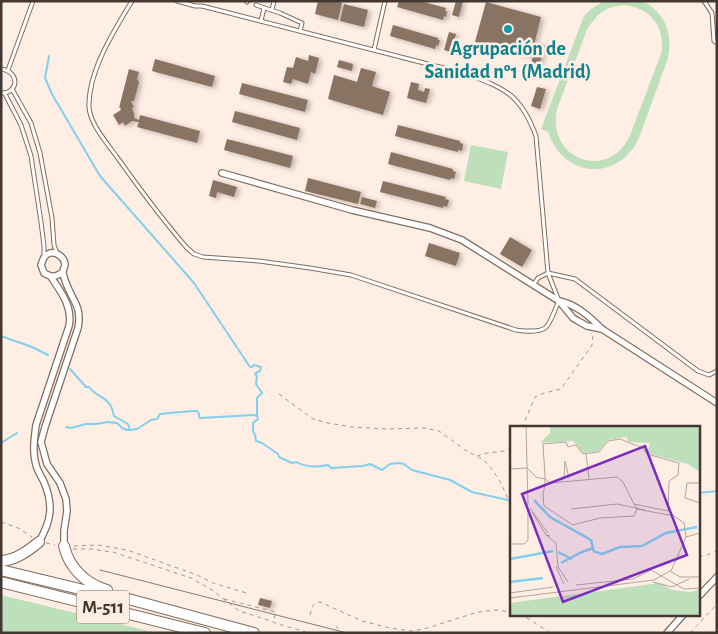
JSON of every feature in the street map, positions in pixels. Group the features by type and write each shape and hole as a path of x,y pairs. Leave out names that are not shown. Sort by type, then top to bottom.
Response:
{"highway":[{"path":"1,561 7,561 20,556 39,542"},
{"path":"65,548 66,555 82,577 100,588 114,592 121,598"},
{"name":"M-511","path":"1,570 121,598 254,633"},
{"name":"M-511","path":"1,582 206,633"}],"street":[{"path":"222,173 352,210 430,228 462,240 559,301 573,318 587,326 602,328"},
{"path":"39,542 50,517 51,502 37,468 34,455 36,425 70,326 71,318 61,292 51,277 44,273 41,265 44,257 50,253 57,254 63,258 65,265 63,272 80,318 45,427 42,442 47,464 60,483 66,499 65,548"},
{"path":"51,277 58,276 63,272"},
{"path":"559,301 568,302 588,315 602,328 717,403"},
{"path":"71,318 80,318"},
{"path":"700,595 717,576"},
{"path":"667,633 682,616"}],"lane":[{"path":"8,70 33,1"},
{"path":"132,1 106,46 94,75 89,108 91,118 139,189 175,235 194,254 202,257 268,262 351,275 516,330 526,331 545,328 550,322 559,301 548,273 536,136 530,119 517,100 495,85 466,74 177,1"},
{"path":"272,10 274,1"},
{"path":"374,50 385,1"},
{"path":"704,1 712,13 714,41 717,43"},
{"path":"256,6 280,12 302,23 300,31"},
{"path":"260,21 264,8"},
{"path":"1,69 8,70 13,74 15,82 12,90 3,94 22,125 31,156 44,257"},
{"path":"12,90 31,123 40,153 57,254"},
{"path":"534,284 538,278 548,273 575,279 698,371 709,375 717,371"}],"path":[{"path":"523,426 535,397 561,389 592,345 593,332 602,328"},
{"path":"279,394 313,419 328,423 378,429 424,428 439,431 465,450 484,460 500,481 510,504"},
{"path":"476,456 506,452 510,449"},
{"path":"1,522 18,528 39,542 65,548 101,550 123,555 191,578 212,590 239,611 310,633"},
{"path":"65,548 98,545 127,550 197,575 213,583 250,594"},
{"path":"700,557 717,551"},
{"path":"223,598 276,612 273,622"},
{"path":"310,615 314,604 320,602 362,621 411,631 424,629 478,612 496,610 510,612"},
{"path":"690,633 717,604"},
{"path":"522,616 550,633"},
{"path":"336,626 338,628 337,633"}],"green space":[{"path":"604,1 646,3 662,18 669,37 668,58 639,138 630,152 618,162 605,168 592,169 578,166 566,159 556,148 548,132 541,129 584,16","holes":["624,5 633,7 654,19 661,33 662,51 631,133 622,148 610,157 596,161 583,159 571,153 561,142 556,127 557,109 588,27 605,10"]},
{"path":"471,145 508,152 501,189 464,181"},
{"path":"1,595 157,633 1,633"}],"building":[{"path":"318,1 342,3 338,20 315,14"},
{"path":"399,1 420,1 446,8 446,17 444,16 443,20 397,7"},
{"path":"456,1 463,1 459,17 452,15"},
{"name":"Agrupación de Sanidad nº1 (Madrid)","path":"486,2 541,17 531,57 475,42"},
{"path":"344,4 368,10 364,27 340,21"},
{"path":"393,25 438,38 440,40 438,46 436,45 435,49 390,36"},
{"path":"449,32 456,34 451,52 444,50"},
{"path":"537,43 545,46 539,65 531,63"},
{"path":"309,55 319,58 315,74 311,72 308,84 293,79 291,84 283,82 287,67 293,68 296,57 308,61"},
{"path":"155,59 215,76 212,87 152,71"},
{"path":"339,60 353,64 352,71 337,67"},
{"path":"361,68 376,72 372,86 390,92 383,115 328,99 334,75 357,82"},
{"path":"129,69 139,72 137,79 139,82 134,101 131,101 134,107 132,108 134,118 139,120 140,115 200,131 197,143 137,127 139,122 132,121 125,126 123,122 119,125 113,115 121,110 119,108"},
{"path":"411,82 419,84 418,90 424,92 425,88 430,89 426,103 407,98"},
{"path":"242,83 308,100 305,112 239,94"},
{"path":"537,87 546,89 540,109 531,106"},
{"path":"235,111 300,128 297,140 232,122"},
{"path":"398,125 460,141 463,144 462,151 458,150 458,152 395,136"},
{"path":"227,139 293,156 290,168 224,150"},
{"path":"391,152 453,169 456,172 454,179 451,178 450,180 388,164"},
{"path":"308,178 361,192 358,204 305,191"},
{"path":"213,180 237,187 234,197 217,192 216,198 209,196"},
{"path":"383,181 446,197 445,199 449,200 447,207 443,206 443,208 380,192"},
{"path":"362,197 377,201 375,208 360,204"},
{"path":"510,237 532,250 522,267 500,254"},
{"path":"429,243 460,253 456,266 425,256"},
{"path":"260,598 272,601 270,608 258,605"}],"waterway":[{"path":"49,56 45,78 52,94 100,176 194,283 250,367 254,365 261,367 260,371 255,374 257,376 256,384 262,393 257,398 257,415"},
{"path":"1,336 48,355"},
{"path":"70,369 86,387 89,387 110,404 114,416 128,424 130,430"},
{"path":"66,427 71,428 86,424 108,422 117,423 122,428 130,430 137,429 151,420 157,419 160,414 197,411 200,418 254,415 258,419 253,423 253,429"},
{"path":"253,431 256,441 278,454 279,457 292,463 297,462 312,466 328,465 331,468 370,464 382,470 390,464 404,464 412,470 450,480 472,492 510,501"},
{"path":"1,443 17,433"},
{"path":"700,493 717,491"}],"tram line":[{"path":"100,570 347,633"}],"place":[{"name":"Agrupación de Sanidad nº1 (Madrid)","path":"508,29"}]}
